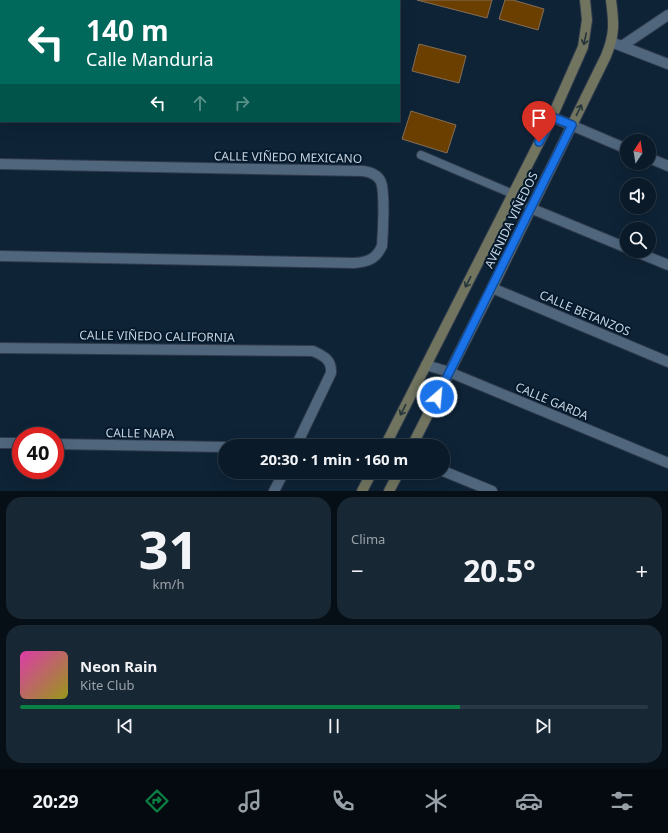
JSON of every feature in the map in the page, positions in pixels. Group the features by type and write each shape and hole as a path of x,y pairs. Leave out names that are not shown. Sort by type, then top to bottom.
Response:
{"street":[{"name":"AVENIDA VIÑEDOS","path":"389,439 552,117 583,47 587,20 585,0"},
{"name":"AVENIDA VIÑEDOS","path":"416,439 492,288 611,42 614,23 611,0"},
{"path":"622,46 668,15"},
{"path":"611,42 668,64"},
{"path":"552,117 620,146"},
{"path":"656,161 668,166"},
{"name":"CALLE VIÑEDO MEXICANO","path":"0,164 362,171 376,176 380,181 383,192 383,238 382,246 378,254 365,262 354,263 0,256"},
{"path":"530,208 620,245"},
{"path":"651,258 668,265"},
{"name":"CALLE BETANZOS","path":"492,288 668,362"},
{"name":"CALLE VIÑEDO CALIFORNIA","path":"0,348 313,351 324,356 330,363 331,373 299,439"},
{"name":"CALLE GARDA","path":"426,365 449,372 668,463"},
{"path":"0,443 12,444"},
{"name":"CALLE NAPA","path":"64,444 218,447"},
{"path":"450,474 492,491"},
{"path":"274,491 280,479"},
{"path":"362,491 368,479"},
{"path":"389,491 395,479"}],"lane":[{"path":"421,154 513,194"}],"building":[{"path":"417,0 492,0 487,18"},
{"path":"505,0 513,0 544,9 538,30 499,19"},
{"path":"419,44 466,56 459,83 412,71"},
{"path":"411,111 456,125 447,153 402,139"}],"route":[{"path":"437,397 572,125 552,117 539,142"}]}
